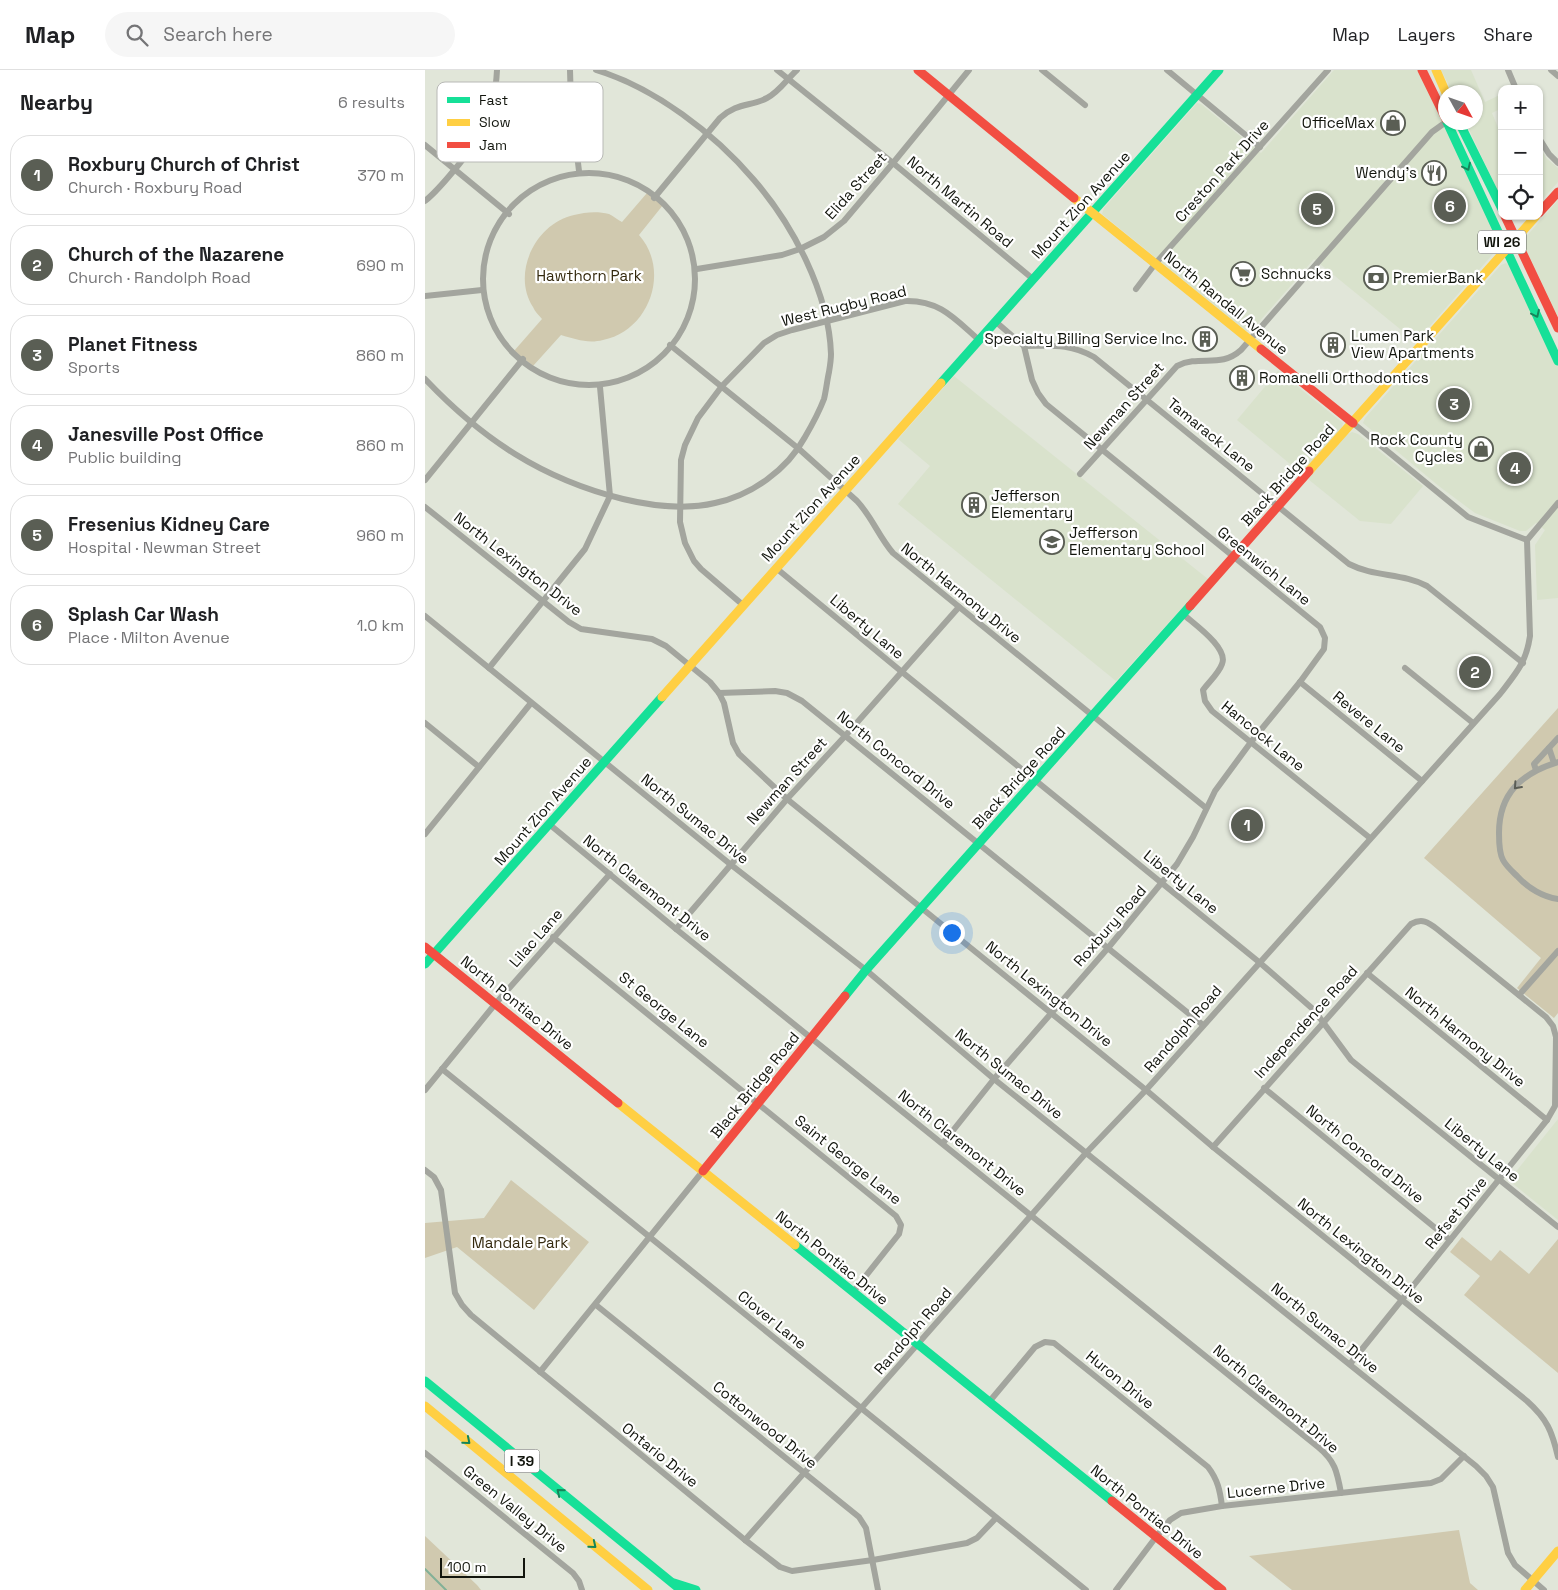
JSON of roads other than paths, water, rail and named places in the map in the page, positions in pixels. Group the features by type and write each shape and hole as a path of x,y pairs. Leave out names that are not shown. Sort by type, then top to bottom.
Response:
{"main road":[{"name":"North Randall Avenue","path":"918,70 1353,423"},
{"name":"Mount Zion Avenue","path":"425,964 1219,70"},
{"name":"WI 26","path":"1423,70 1438,103"},
{"path":"1437,71 1442,85"},
{"name":"WI 26","path":"1450,130 1558,361"},
{"name":"WI 26","path":"1463,130 1498,201"},
{"path":"1543,209 1558,192"},
{"name":"WI 26","path":"1507,220 1558,328"},
{"name":"Black Bridge Road","path":"703,1171 866,970 1532,220"},
{"name":"North Pontiac Drive","path":"425,947 1222,1590"},
{"name":"I 39","path":"425,1381 681,1590"},
{"name":"I 39","path":"425,1406 648,1590"},
{"path":"1525,1590 1558,1551"},
{"path":"672,1583 696,1590"}],"street":[{"path":"425,379 471,424 509,452 540,470 577,486 610,496 646,503 681,506 715,503 746,492 775,473 799,449 824,399 831,356 827,321 815,284 800,249 782,216 764,192 732,156 707,134 662,101 619,78 596,70"},
{"name":"North Martin Road","path":"777,70 1033,279"},
{"path":"654,198 726,112 768,97 779,89 797,70"},
{"name":"Elida Street","path":"697,269 782,255 825,237 843,221 893,164 969,70"},
{"path":"1043,70 1085,106"},
{"path":"1167,70 1260,147"},
{"name":"Creston Park Drive","path":"1136,289 1155,264 1328,70"},
{"path":"1507,70 1514,85"},
{"path":"1551,70 1558,76"},
{"name":"Newman Street","path":"1080,474 1177,366 1192,360 1216,361 1228,359 1236,355 1438,127"},
{"path":"1543,144 1558,163"},
{"path":"425,145 437,155"},
{"path":"446,162 509,214"},
{"path":"425,201 460,162"},
{"path":"578,162 579,170"},
{"path":"579,170 603,172 616,176 637,186 654,198 669,211 682,227 692,247 697,269 697,290 691,310 686,322 670,345 655,361 640,372 619,382 600,387 583,387 561,382 542,372 509,347 497,332 487,312 482,290 482,271 485,254 494,233 509,214 534,187 550,179 579,170"},
{"path":"425,296 482,290"},
{"name":"West Rugby Road","path":"743,605 701,569 689,553 681,533 681,460 685,445 698,418 722,386 764,343 777,335 905,301 920,301 934,305 946,312 979,340"},
{"path":"996,322 1024,346"},
{"name":"North Harmony Drive","path":"670,345 799,449 845,490 866,511 884,544 893,554 1206,808"},
{"name":"Tamarack Lane","path":"1024,346 1068,346 1094,357 1147,398 1349,564 1367,571 1414,579 1427,586 1523,663"},
{"name":"Greenwich Lane","path":"1024,346 1032,380 1046,404 1320,627 1325,638"},
{"path":"425,480 523,358"},
{"path":"489,668 585,549 610,496 600,387"},
{"name":"North Randall Avenue","path":"1353,423 1468,517 1527,540"},
{"path":"1527,540 1558,502"},
{"name":"North Lexington Drive","path":"425,507 543,602 581,629 652,639 666,646 710,682 725,703 733,742 739,754 787,798 1539,1412 1551,1430 1558,1457"},
{"name":"Randolph Road","path":"745,1540 1086,1153 1146,1090 1500,694 1523,663 1528,652 1531,636 1527,540"},
{"name":"Liberty Lane","path":"776,568 1301,997 1314,1010 1351,1060 1558,1227"},
{"name":"Newman Street","path":"677,929 787,798 959,608"},
{"name":"Hancock Lane","path":"1183,614 1219,647 1223,656 1222,664 1203,690 1205,701 1212,711 1370,838"},
{"name":"North Sumac Drive","path":"425,616 730,864 866,970 994,1079 1464,1456 1486,1476 1493,1487 1508,1553 1515,1565 1544,1590"},
{"name":"Roxbury Road","path":"943,1143 994,1079 1163,884 1193,837 1215,792 1251,742 1324,649 1325,638"},
{"path":"1405,668 1473,723"},
{"name":"Revere Lane","path":"1300,682 1422,781"},
{"name":"North Concord Drive","path":"719,693 775,691 787,693 802,701 1203,1025"},
{"path":"425,834 531,703"},
{"path":"425,723 479,767"},
{"path":"1536,770 1534,764 1558,738"},
{"path":"1549,748 1556,763 1536,770 1518,784 1508,796 1502,812 1499,842 1503,860 1525,885 1558,899"},
{"name":"North Claremont Drive","path":"549,824 1327,1455 1334,1464 1341,1493"},
{"name":"Lilac Lane","path":"425,1090 496,1003 610,874"},
{"name":"Independence Road","path":"1213,1146 1411,924 1422,920 1429,923 1519,995"},
{"name":"St George Lane","path":"553,937 758,1103"},
{"path":"1519,995 1558,951"},
{"name":"North Harmony Drive","path":"1367,974 1547,1120"},
{"name":"Refset Drive","path":"1350,1364 1547,1120 1555,1106 1556,1037 1553,1026 1546,1017 1519,995"},
{"name":"Clover Lane","path":"442,1069 1086,1590"},
{"name":"North Concord Drive","path":"1264,1088 1450,1240"},
{"name":"Saint George Lane","path":"758,1103 896,1216 901,1225 899,1234 853,1292"},
{"name":"Ontario Drive","path":"425,1170 433,1177 441,1190 455,1293 462,1305 471,1315 540,1372 780,1567 792,1571 873,1560 967,1543 977,1538 996,1518"},
{"name":"Black Bridge Road","path":"540,1372 703,1171"},
{"name":"Cottonwood Drive","path":"596,1305 859,1518 866,1528 878,1590"},
{"name":"Huron Drive","path":"989,1402 1035,1347 1045,1342 1055,1343 1208,1467 1217,1482 1222,1506"},
{"name":"Green Valley Drive","path":"425,1453 573,1572 582,1590"},
{"name":"Lucerne Drive","path":"1117,1590 1156,1537 1171,1520 1181,1513 1222,1506 1431,1483 1441,1479 1464,1456"}],"waterway":[{"path":"425,1569 446,1590"}],"place":[{"name":"OfficeMax","path":"1393,123"},
{"name":"Wendy's","path":"1434,173"},
{"name":"Splash Car Wash","path":"1450,206"},
{"name":"Fresenius Kidney Care","path":"1317,209"},
{"name":"Schnucks","path":"1243,274"},
{"name":"PremierBank","path":"1376,278"},
{"name":"Specialty Billing Service Inc.","path":"1205,339"},
{"name":"Lumen Park View Apartments","path":"1333,345"},
{"name":"Romanelli Orthodontics","path":"1242,378"},
{"name":"Planet Fitness","path":"1454,404"},
{"name":"Rock County Cycles","path":"1481,449"},
{"name":"Janesville Post Office","path":"1515,468"},
{"name":"Jefferson Elementary","path":"974,505"},
{"name":"Jefferson Elementary School","path":"1052,542"},
{"name":"Church of the Nazarene","path":"1475,672"},
{"name":"Roxbury Church of Christ","path":"1247,825"}],"park label":[{"name":"Hawthorn Park","path":"589,276"},
{"name":"Mandale Park","path":"520,1243"}]}
